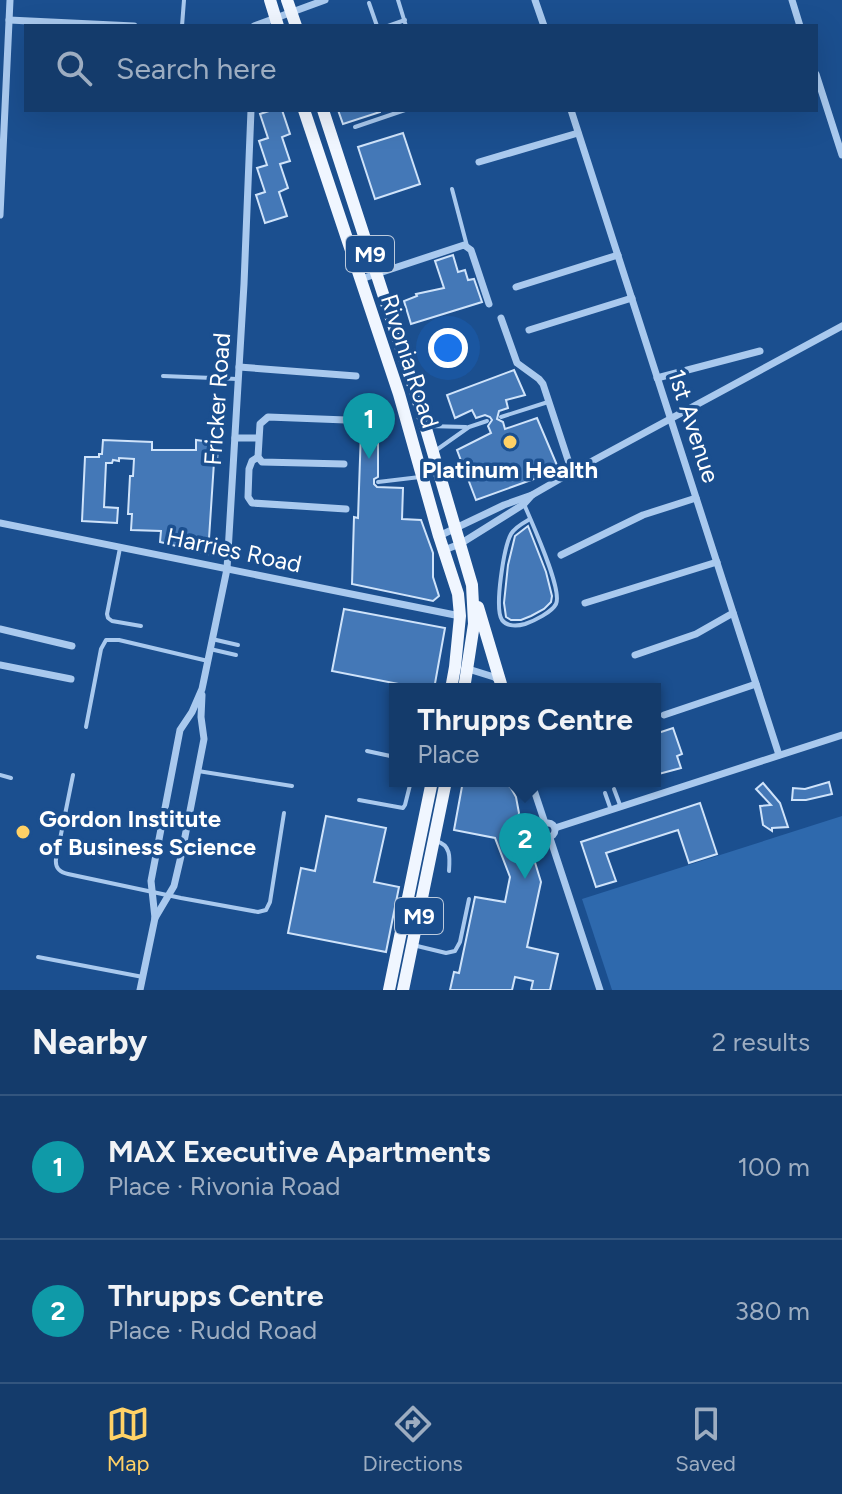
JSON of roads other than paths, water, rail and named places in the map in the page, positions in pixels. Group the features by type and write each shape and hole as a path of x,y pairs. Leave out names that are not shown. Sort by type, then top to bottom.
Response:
{"main road":[{"path":"270,0 276,22"},
{"name":"Rivonia Road","path":"305,112 399,394 439,536"},
{"name":"Rivonia Road","path":"324,112 425,425 455,529"},
{"name":"M9","path":"454,683 462,668 474,624 472,585 455,529"},
{"name":"M9","path":"439,536 458,594 463,683"},
{"path":"472,585 501,683"},
{"name":"M9","path":"389,990 431,787"},
{"name":"M9","path":"403,990 445,787"}],"street":[{"path":"0,215 10,0"},
{"path":"276,22 289,6 325,0"},
{"path":"535,0 543,24"},
{"path":"792,0 799,24"},
{"path":"9,20 92,24"},
{"path":"818,80 842,155"},
{"name":"Fricker Road","path":"155,918 170,895 182,852 204,739 202,689 227,569 251,112"},
{"name":"1st Avenue","path":"572,112 779,755"},
{"path":"479,162 578,133"},
{"path":"361,279 467,246 489,304"},
{"path":"516,287 618,255"},
{"path":"529,330 632,298"},
{"path":"501,318 517,363 541,381 572,472"},
{"path":"439,536 532,495 842,326"},
{"path":"657,378 760,351"},
{"path":"239,367 356,376"},
{"path":"344,464 265,463 258,457 258,438 261,421 268,417 346,420"},
{"path":"235,438 258,438"},
{"path":"258,457 249,469 248,497 252,503 346,509"},
{"path":"444,550 460,544 524,504 532,495"},
{"path":"561,555 643,515 696,498"},
{"name":"Harries Road","path":"0,523 460,616"},
{"path":"585,603 717,562"},
{"path":"635,655 696,634 733,613"},
{"path":"0,629 72,646"},
{"path":"0,665 71,679"},
{"path":"462,668 494,677 499,683"},
{"path":"664,715 756,684"},
{"name":"Fricker Road","path":"140,990 155,918 151,881 180,730 202,689"},
{"path":"555,828 842,735"},
{"path":"532,787 545,837 550,838"},
{"path":"542,828 552,824 555,834 550,838"},
{"path":"550,838 600,990"}],"lane":[{"path":"182,24 184,0"},
{"path":"398,0 406,23"},
{"path":"369,3 376,24"},
{"path":"355,127 399,112"},
{"path":"452,189 467,246"},
{"path":"163,376 238,379"},
{"path":"501,417 549,402"},
{"path":"433,452 469,427 487,421"},
{"path":"425,425 469,427"},
{"path":"378,482 422,477"},
{"path":"524,504 530,519 553,577 558,597 553,608 527,623 512,626 506,624 501,615 501,581 511,533 530,519"},
{"path":"120,548 108,618 141,626"},
{"path":"212,639 238,645"},
{"path":"86,727 101,649 106,640 119,640 208,661"},
{"path":"210,649 236,655"},
{"path":"367,751 389,756"},
{"path":"198,771 292,786"},
{"path":"0,775 11,778"},
{"path":"73,775 56,859 57,869 152,892 258,912 266,910 270,902 284,813"},
{"path":"359,800 403,808 410,787"},
{"path":"614,789 620,806"},
{"path":"605,793 611,810"},
{"path":"434,841 443,844 449,851 449,871"},
{"path":"450,857 457,858"},
{"path":"413,945 446,953 455,951 460,942 469,899"},
{"path":"38,957 143,977"}],"place":[{"name":"Platinum Health","path":"510,442"},
{"name":"MAX Executive Apartments","path":"369,459"},
{"name":"Gordon Institute of Business Science","path":"23,832"},
{"name":"Thrupps Centre","path":"525,879"}]}
